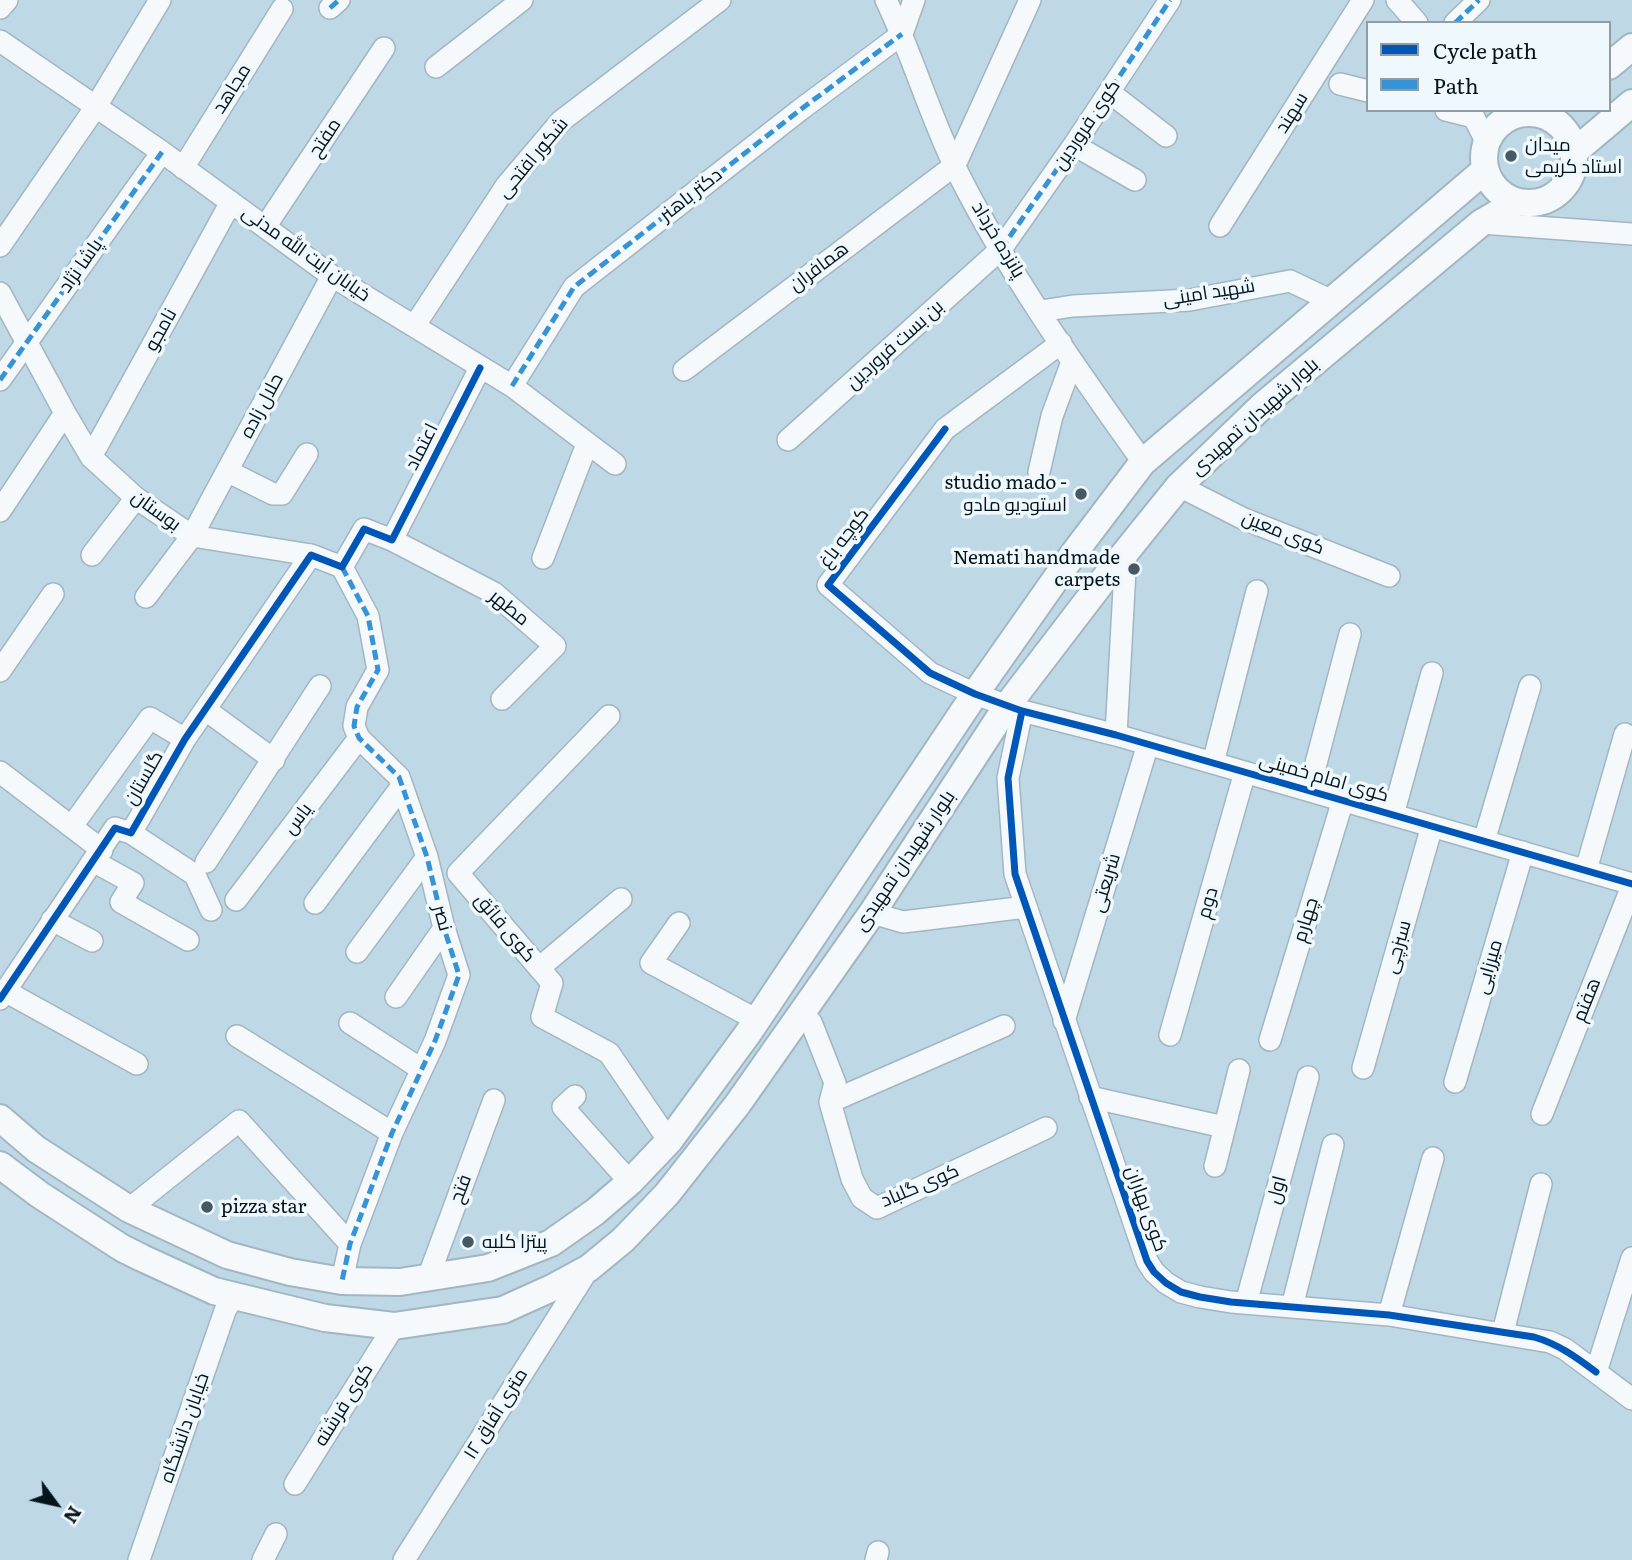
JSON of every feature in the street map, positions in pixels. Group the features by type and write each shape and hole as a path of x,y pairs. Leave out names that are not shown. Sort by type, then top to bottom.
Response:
{"main road":[{"path":"1611,64 1632,47"},
{"path":"1632,57 1632,65"},
{"path":"1574,152 1632,103"},
{"path":"1519,112 1493,129 1486,141 1483,155 1485,170 1496,190 1517,202 1532,203 1546,200 1559,192 1574,167 1574,152 1564,128 1554,114 1532,112"},
{"name":"بلوار شهیدان تمهیدی","path":"0,1118 36,1149 129,1209 227,1255 290,1272 342,1280 400,1282 488,1268 551,1243 595,1212 630,1182 669,1142 757,1020 975,694 1074,553 1143,462 1485,170"},
{"name":"بلوار شهیدان تمهیدی","path":"0,1164 40,1195 142,1258 223,1294 325,1318 394,1325 503,1310 589,1268 623,1240 667,1194 737,1105 1126,552 1179,486 1262,406 1481,223 1517,202"},
{"path":"142,1258 153,1254 159,1244 161,1234 158,1223"},
{"path":"223,1294 210,1278 220,1259 227,1255"}],"street":[{"path":"0,8 7,0"},
{"path":"0,246 96,108 160,0"},
{"path":"436,66 522,0"},
{"name":"شکور افتحی","path":"415,325 506,186 561,121 720,0"},
{"name":"پانزده خرداد","path":"886,0 954,165 1001,249 1060,344 1143,462"},
{"path":"902,34 914,0"},
{"path":"954,165 1030,0"},
{"name":"کوی فروردین","path":"1001,249 1170,0"},
{"name":"سهند","path":"1220,226 1363,0"},
{"path":"1397,0 1415,21"},
{"path":"1457,21 1479,0"},
{"name":"مجاهد","path":"183,168 282,9"},
{"name":"دکتر باهنر","path":"512,386 575,287 800,110 902,34"},
{"name":"خیابان آیت الله مدنی","path":"0,41 162,152 332,276 512,386 615,464"},
{"name":"مفتح","path":"265,227 384,48"},
{"path":"1340,83 1366,90"},
{"path":"1109,92 1166,136"},
{"path":"1472,114 1486,141"},
{"path":"1074,145 1135,180"},
{"name":"پاشا نژاد","path":"0,380 162,152"},
{"name":"همافران","path":"684,370 954,165"},
{"name":"نامجو","path":"92,457 231,202"},
{"path":"1481,223 1632,234"},
{"name":"بن بست فروردین","path":"788,440 1001,249"},
{"name":"حلال زاده","path":"146,597 192,536 332,276"},
{"name":"شهید امینی","path":"1041,311 1073,306 1190,300 1290,281 1332,301"},
{"name":"بوستان","path":"0,293 92,457 136,498 192,536 311,555 342,567"},
{"name":"کوچه باغ","path":"975,694 930,673 828,586 945,429 1060,344"},
{"path":"1039,472 1052,415 1072,362"},
{"name":"اعتماد","path":"392,540 480,368"},
{"path":"0,511 65,413"},
{"path":"543,558 587,444"},
{"path":"227,471 273,494 282,494 307,454"},
{"name":"کوی معین","path":"1179,486 1244,519 1389,576"},
{"path":"92,555 136,498"},
{"path":"359,738 354,726 357,706 378,670 368,616 342,567 364,529 392,540"},
{"name":"مطهر","path":"392,540 494,593 555,646 502,699"},
{"path":"1116,735 1126,552"},
{"name":"گلستان","path":"2,995 115,828 131,833 185,739 311,555"},
{"path":"1213,763 1257,591"},
{"path":"0,671 53,594"},
{"path":"1309,790 1350,634"},
{"path":"1393,815 1433,673"},
{"path":"206,862 320,686"},
{"path":"1484,841 1530,686"},
{"name":"کوی امام خمینی","path":"975,694 1015,708 1309,790 1632,885"},
{"name":"کوی بهاران","path":"1015,708 1008,778 1016,874 1090,1097 1147,1261 1154,1272 1181,1292 1200,1297 1389,1315 1550,1342 1632,1399"},
{"path":"206,710 274,760"},
{"name":"کوی فائق","path":"609,716 458,873 552,983 542,1017 609,1054 669,1142"},
{"path":"72,826 150,718 185,739"},
{"path":"1586,870 1625,734"},
{"name":"نصر","path":"342,1280 350,1244 393,1133 435,1041 460,975 444,928 427,858 399,777 359,738"},
{"name":"یاس","path":"236,900 359,738"},
{"name":"شریعتی","path":"1064,1021 1148,744"},
{"path":"0,772 72,826 97,856 133,883 121,902 188,940"},
{"name":"دوم","path":"1170,1035 1245,772"},
{"path":"315,903 402,786"},
{"name":"چهارم","path":"1270,1040 1343,800"},
{"name":"سبزچی","path":"1363,1069 1432,826"},
{"path":"131,833 195,876 211,909"},
{"name":"میرزایی","path":"1455,1082 1523,852"},
{"path":"356,951 427,858"},
{"name":"هفتم","path":"1542,1114 1632,885"},
{"path":"539,968 621,900"},
{"path":"872,913 903,922 1026,907"},
{"path":"52,920 92,941"},
{"path":"679,923 651,963 757,1020"},
{"path":"396,997 444,928"},
{"path":"2,995 137,1064"},
{"name":"کوی گلباد","path":"800,1015 811,1022 835,1083 830,1102 852,1179 862,1198 877,1208 1046,1128"},
{"path":"350,1023 421,1069"},
{"path":"830,1102 1003,1026"},
{"path":"237,1036 393,1133"},
{"path":"1215,1166 1239,1070"},
{"name":"اول","path":"1246,1303 1308,1077"},
{"path":"575,1096 563,1107 630,1182"},
{"path":"1090,1097 1224,1127"},
{"name":"فتح","path":"428,1278 494,1100"},
{"path":"129,1209 239,1121 350,1244"},
{"path":"1292,1307 1333,1146"},
{"path":"1389,1315 1433,1158"},
{"path":"1503,1332 1541,1184"},
{"path":"1596,1372 1632,1258"},
{"name":"۱۲ متری آفاق","path":"404,1560 589,1268"},
{"name":"خیابان دانشگاه","path":"139,1560 225,1311 223,1294"},
{"name":"کوی فرشته","path":"295,1484 394,1325"},
{"path":"262,1560 276,1534"}],"marked path":[{"path":"330,8 339,0"},
{"path":"1001,249 1170,0"},
{"path":"1457,21 1479,0"},
{"path":"512,386 574,287 800,110 902,34"},
{"path":"0,380 162,152"},
{"path":"342,567 368,616 378,670 357,707 354,726 359,738 399,777 427,857 444,928 459,975 435,1041 392,1133 350,1244 342,1281"}],"cycle path":[{"path":"0,999 115,828 131,833 185,739 311,555 342,567 364,529 392,540 480,368"},
{"path":"945,429 828,585 930,673 975,694 1022,711 1116,735 1632,884"},
{"path":"1022,711 1008,778 1015,874 1147,1261 1154,1272 1181,1292 1200,1297 1389,1315 1534,1337 1559,1347 1596,1372"}],"place":[{"name":"میدان استاد کریمی","path":"1511,156"},
{"name":"studio mado - استودیو مادو","path":"1081,494"},
{"name":"Nemati handmade carpets","path":"1134,569"},
{"name":"pizza star","path":"207,1207"},
{"name":"پیتزا کلبه","path":"468,1242"}]}
